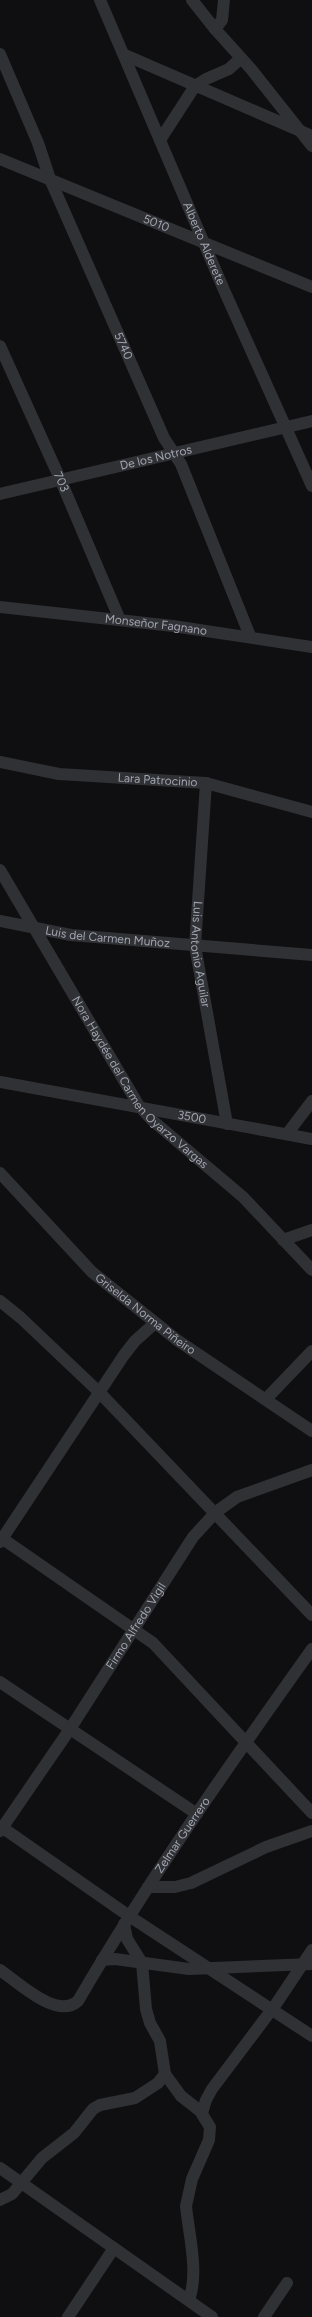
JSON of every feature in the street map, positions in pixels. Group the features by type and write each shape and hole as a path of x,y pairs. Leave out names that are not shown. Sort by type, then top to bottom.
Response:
{"street":[{"name":"Alberto Alderete","path":"100,0 284,427 312,486"},
{"path":"192,0 312,146"},
{"path":"215,29 222,20 224,0"},
{"name":"5740","path":"0,54 38,143 50,179 164,438 181,464 250,636"},
{"path":"125,55 312,136"},
{"path":"160,140 195,86 206,79 229,69 241,58"},
{"name":"5010","path":"0,159 312,287"},
{"name":"703","path":"0,346 61,481 120,620"},
{"name":"De los Notros","path":"0,494 61,481 174,452 312,421"},
{"name":"Monseñor Fagnano","path":"0,607 250,636 312,647"},
{"name":"Lara Patrocinio","path":"0,762 59,774 206,783 312,812"},
{"name":"Luis Antonio Aguilar","path":"206,783 195,946 226,1124"},
{"name":"Nora Haydée del Carmen Oyarzo Vargas","path":"0,870 139,1106 152,1120 243,1197 312,1270"},
{"name":"Luis del Carmen Muñoz","path":"0,921 71,935 312,956"},
{"name":"3500","path":"0,1082 139,1106 226,1124 312,1139"},
{"path":"287,1134 312,1101"},
{"name":"Griselda Norma Piñeiro","path":"0,1173 79,1260 156,1323 266,1400 312,1430"},
{"path":"283,1240 312,1230"},
{"path":"0,1301 21,1318 99,1392 216,1512 300,1605 312,1615"},
{"path":"156,1323 135,1341 99,1392 1,1539 135,1629 153,1643 312,1813"},
{"path":"266,1400 312,1351"},
{"name":"Firmo Alfredo Vigil","path":"1,1828 70,1729 193,1537 216,1512 237,1497 312,1470"},
{"name":"Zelmar Guerrero","path":"0,1970 50,2004 60,2008 72,2006 78,2001 126,1920 246,1741 312,1649"},
{"path":"0,1682 197,1814"},
{"path":"1,1828 126,1920 208,1968 312,2036"},
{"path":"148,1887 175,1887 191,1883 266,1847 312,1831"},
{"path":"126,1920 127,1939 142,1963 146,2009 150,2023 160,2041 165,2074 181,2096 202,2113 210,2127 210,2132 187,2195 186,2206 193,2277 193,2290 189,2300"},
{"path":"202,2113 206,2100 212,2089 307,1964 312,1950"},
{"path":"102,1960 115,1959 189,1969 307,1964"},
{"path":"0,2200 12,2194 42,2158 74,2133 93,2109 100,2105 135,2098 158,2083 165,2074"},
{"path":"0,2168 212,2317"},
{"path":"68,2317 114,2248"},
{"path":"264,2317 287,2283"}]}
